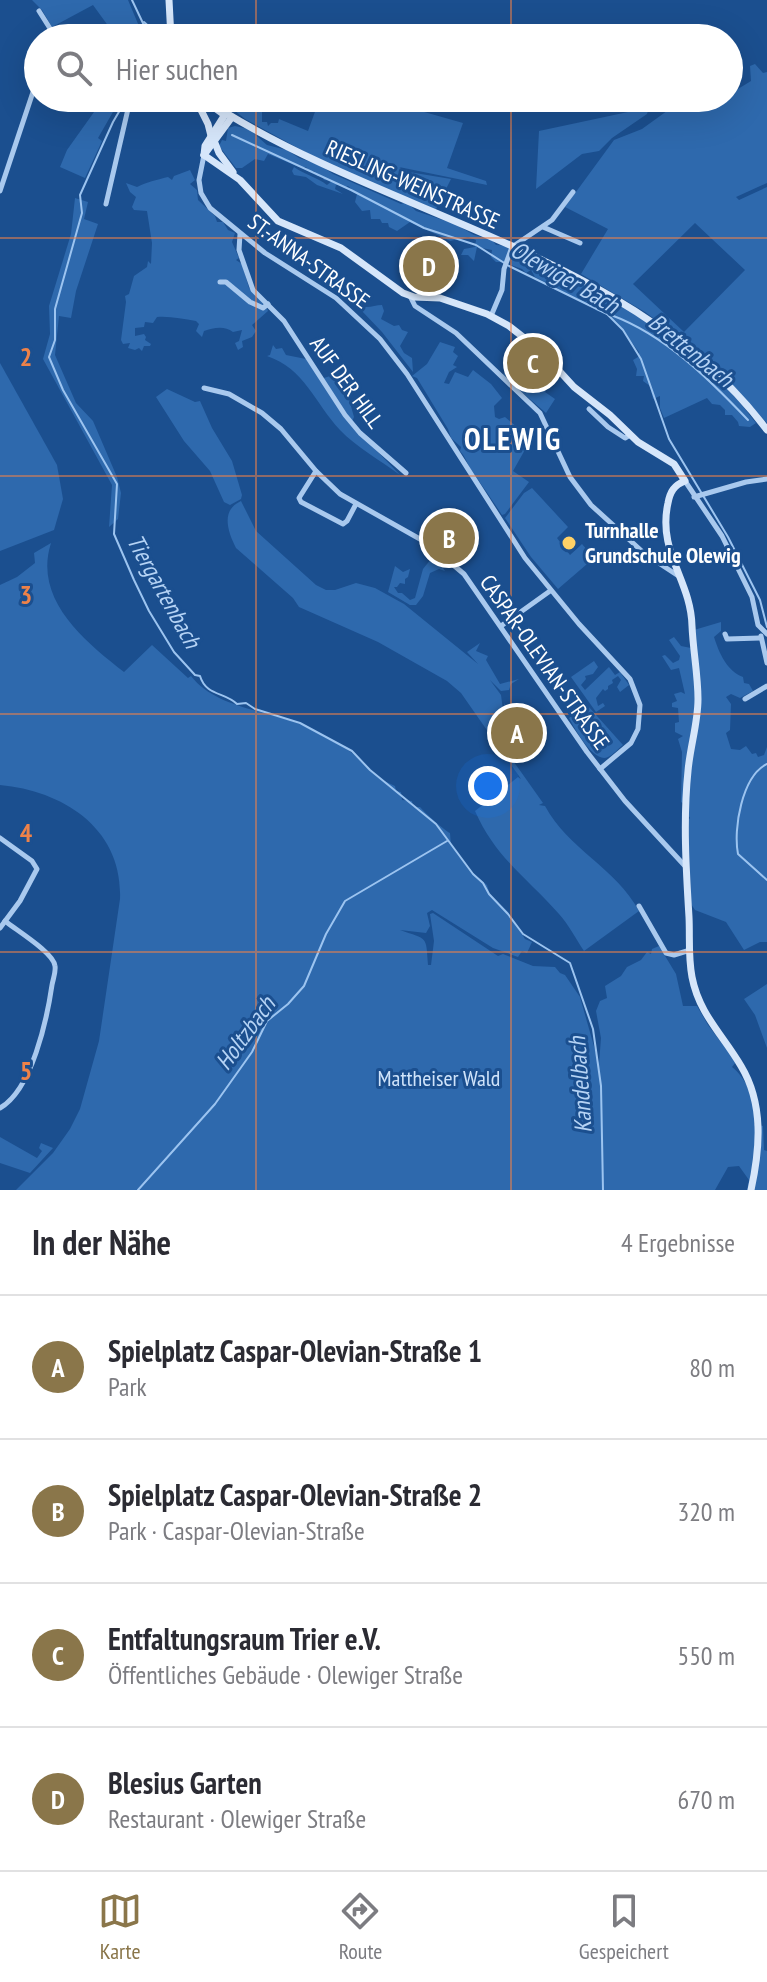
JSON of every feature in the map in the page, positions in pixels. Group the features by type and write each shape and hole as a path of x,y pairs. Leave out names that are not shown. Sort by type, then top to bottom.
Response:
{"street":[{"path":"169,0 171,24"},
{"path":"39,11 47,24"},
{"path":"0,191 26,112"},
{"path":"106,204 127,112"},
{"path":"206,112 219,153 233,174 278,221 341,248 410,296 415,306 456,333 540,413 570,477 593,508 641,550 677,575"},
{"path":"212,112 216,128 213,140"},
{"name":"RIESLING-WEINSTRASSE","path":"220,112 339,173 597,287 661,327 723,380 767,430"},
{"path":"216,128 229,115"},
{"path":"229,115 204,155 233,174"},
{"name":"ST.-ANNA-STRASSE","path":"204,155 199,174 204,199 218,217 336,298 384,344 407,374 510,536 550,591 622,668 637,694 640,718 636,735 627,747 600,769"},
{"path":"491,316 502,290 504,269 512,247 557,215 573,192"},
{"path":"542,227 580,243"},
{"name":"AUF DER HILL","path":"240,234 239,250 250,285 284,321 345,415 360,433 406,473"},
{"name":"AUF DER HILL","path":"220,282 226,282 257,306 263,308 268,304"},
{"path":"410,296 438,297 491,316 519,333 574,387 630,435 648,450 673,463 699,496 752,597 758,625 764,634 767,663"},
{"name":"CASPAR-OLEVIAN-STRASSE","path":"204,388 229,394 262,413 285,433 316,471 356,504 418,537 444,556 469,581 600,769 685,866"},
{"path":"589,409 625,438 630,435"},
{"path":"316,471 299,498 301,502 343,524 356,504"},
{"path":"699,496 767,479"},
{"path":"685,481 671,491 664,522 668,550 690,608 698,701 687,775 687,951 692,980 703,1013 741,1065 755,1100 758,1159 751,1190"},
{"path":"501,626 550,591"},
{"path":"725,634 730,640 764,634"},
{"path":"745,699 767,686"},
{"path":"0,838 32,861 37,869 25,893 0,928"},
{"path":"639,906 666,953 674,955 687,951"},
{"path":"0,1108 9,1103 18,1090 37,1049 49,1006 55,966 51,957 5,921"}],"green space":[{"path":"32,0 128,0 138,24 107,24 93,5 58,24 50,24"},
{"path":"755,64 763,73 767,72 767,183 736,197 739,200 767,187 767,423 700,353 645,312 581,274 608,229 565,207 614,140 642,129 666,112 743,112 743,86 751,81 750,66","holes":["695,223 745,270 684,332 633,284"]},
{"path":"94,112 113,112 98,138 102,141 85,178 60,167 67,150"},
{"path":"236,112 262,112 262,122 267,122 268,126 278,123 279,119 308,131 315,112 424,112 463,123 447,168 486,181 487,185 399,167 409,172 451,179 435,211 320,160"},
{"path":"628,112 648,112 599,151 582,154 536,189 539,131"},
{"path":"228,128 249,129 267,145 287,150 401,204 407,202 416,211 492,240 496,245 568,274 600,291 650,322 697,359 756,423 750,427 739,426 732,415 725,415 720,405 712,404 707,398 664,418 660,396 653,399 650,386 643,381 644,376 636,376 633,360 639,352 621,327 590,303 535,277 531,270 526,273 511,265 509,257 504,262 496,262 491,257 492,250 477,247 474,261 468,255 461,255 464,249 475,247 476,240 468,237 450,241 410,222 397,231 380,219 371,219 370,210 362,211 355,202 357,194 348,186 336,185 335,189 343,194 317,185 306,177 294,175 292,171 294,167 327,185 332,181 324,180 306,167 268,154 264,161 255,159 242,168 236,168 219,146 222,140 226,141"},
{"path":"190,170 195,180 190,184 197,190 198,200 215,216 217,222 223,222 228,230 235,233 232,242 239,258 236,260 242,264 249,288 263,298 268,311 252,325 256,331 252,337 242,341 243,347 238,350 235,343 239,341 242,330 233,332 215,328 204,331 202,337 196,331 199,324 196,321 162,317 157,317 153,323 145,322 144,327 135,328 135,336 144,334 150,346 144,346 142,351 128,348 130,343 123,344 121,340 125,296 129,294 134,276 147,267 148,261 151,264 152,243 147,211 134,210 132,207 136,197 126,183 137,187 168,177 172,180 174,176"},
{"path":"75,198 88,202 84,219 98,224 76,291 71,318 59,316 55,355 76,403 93,421 117,477 121,493 118,519 109,527 112,485 43,359 50,334 49,306 71,234"},
{"path":"356,300 365,307 382,305 384,311 381,319 394,326 399,325 408,332 400,346 412,358 413,372 382,332 350,303"},
{"path":"440,342 455,347 453,352 458,356 453,365 457,367 449,372 444,383 449,384 455,372 468,377 473,370 491,384 502,398 494,406 495,417 505,417 531,439 513,471 529,482 505,514 502,515 470,468 460,451 461,447 451,438 417,378 412,376 427,364"},
{"path":"273,345 276,349 282,348 286,355 306,359 321,379 333,375 339,377 354,417 351,424 400,475 346,436 300,378 291,369 267,356"},
{"path":"0,363 57,465 63,499 54,530 0,551"},
{"path":"528,363 533,370 540,367 552,380 545,392 555,399 546,413 502,375 508,370 519,373"},
{"path":"167,389 195,402 200,401 232,461 241,499 230,505 224,502 210,471 184,441 156,397"},
{"path":"532,488 568,527 557,538 570,555 582,544 594,558 558,589 531,557 505,518 524,493"},
{"path":"241,501 256,531 316,585 326,590 356,583 375,588 404,604 478,664 467,652 480,643 476,651 488,656 486,660 500,684 519,679 511,684 509,690 501,691 490,680 501,695 509,755 543,803 539,805 545,806 566,834 618,882 639,911 584,951 563,918 502,854 475,811 518,777 521,779 461,693 447,681 378,642 299,607 293,598 236,548 228,528 228,515"},
{"name":"Mattheiser Wald","path":"51,543 47,563 49,582 56,600 66,617 93,647 124,672 152,645 188,678 191,676 218,697 303,726 348,750 376,775 395,786 396,791 401,792 402,800 412,801 413,807 420,807 450,833 451,845 487,885 490,895 508,912 525,939 532,942 527,953 522,951 518,957 493,948 432,910 427,913 430,926 426,933 400,930 424,940 428,965 431,965 434,941 430,914 433,913 498,956 503,954 533,966 555,967 565,975 580,997 599,1064 601,1038 596,1011 600,1001 607,998 605,986 659,946 676,974 683,1006 697,1006 736,1062 732,1067 750,1092 754,1124 763,1126 764,1150 767,1151 767,1190 747,1190 749,1180 739,1166 728,1167 715,1190 16,1190 53,1153 80,1109 99,1041 120,899 112,852 85,818 67,805 46,796 0,785 0,585 35,563 34,553"},
{"path":"431,559 437,559 445,571 439,569 430,573 423,596 416,605 410,605 388,592 395,566 403,572 410,569 405,584 394,587 410,600 415,598 423,569"},
{"path":"721,622 721,631 714,637 718,649 728,666 743,677 744,683 749,684 753,691 740,698 731,694 726,697 731,704 730,730 726,733 731,749 740,750 746,746 758,757 764,755 767,747 767,942 744,950 726,922 695,910 691,904 690,818 687,806 681,802 682,752 678,739 683,736 675,732 675,723 679,722 678,708 672,707 672,703 677,701 674,694 685,694 679,668 671,670 662,656 665,655 673,663 679,660 680,656 669,640 674,637 681,646 691,648 694,630"},
{"path":"594,661 598,667 593,674 585,676 581,685 585,690 609,667 615,675 620,672 629,685 620,692 617,687 621,680 618,676 612,680 608,689 603,689 596,698 598,706 603,703 605,706 596,712 571,677"},
{"path":"504,703 536,748 517,761 512,752"},
{"path":"588,706 623,745 608,757 603,758 591,751 569,718"},
{"path":"767,984 767,1048 755,1015 744,999"},
{"path":"0,1137 37,1158 42,1151 39,1148 41,1143 53,1148 30,1173 0,1163"}],"waterway":[{"name":"Olewiger Bach","path":"132,0 143,24"},
{"name":"Tiergartenbach","path":"119,112 80,195 82,213 55,309 55,340 49,357 63,390 117,484 114,534 134,580 174,652 195,675 200,676 207,687 237,704 246,703 255,709 300,723 352,751 370,770 436,824 523,934 570,963 593,1029 601,1086 603,1190"},
{"name":"Olewiger Bach","path":"232,135 424,228 476,245 509,266 607,314 623,330 641,359 669,439 728,537 760,600 767,627"},
{"name":"Brettenbach","path":"611,315 668,346 702,374 748,420"},
{"name":"Olewiger Bach","path":"767,764 758,770 746,791 737,831 738,854 767,880"},
{"name":"Holtzbach","path":"138,1190 215,1104 252,1052 267,1021 304,986 326,934 345,901 447,841"}],"place":[{"name":"Blesius Garten","path":"429,266"},
{"name":"Entfaltungsraum Trier e.V.","path":"533,363"},
{"name":"Spielplatz Caspar-Olevian-Straße 2","path":"449,538"},
{"name":"Turnhalle Grundschule Olewig","path":"569,543"},
{"name":"Spielplatz Caspar-Olevian-Straße 1","path":"517,733"}],"district":[{"name":"OLEWIG","path":"513,438"}],"water label":[{"name":"Kandelbach","path":"580,1085"}]}
